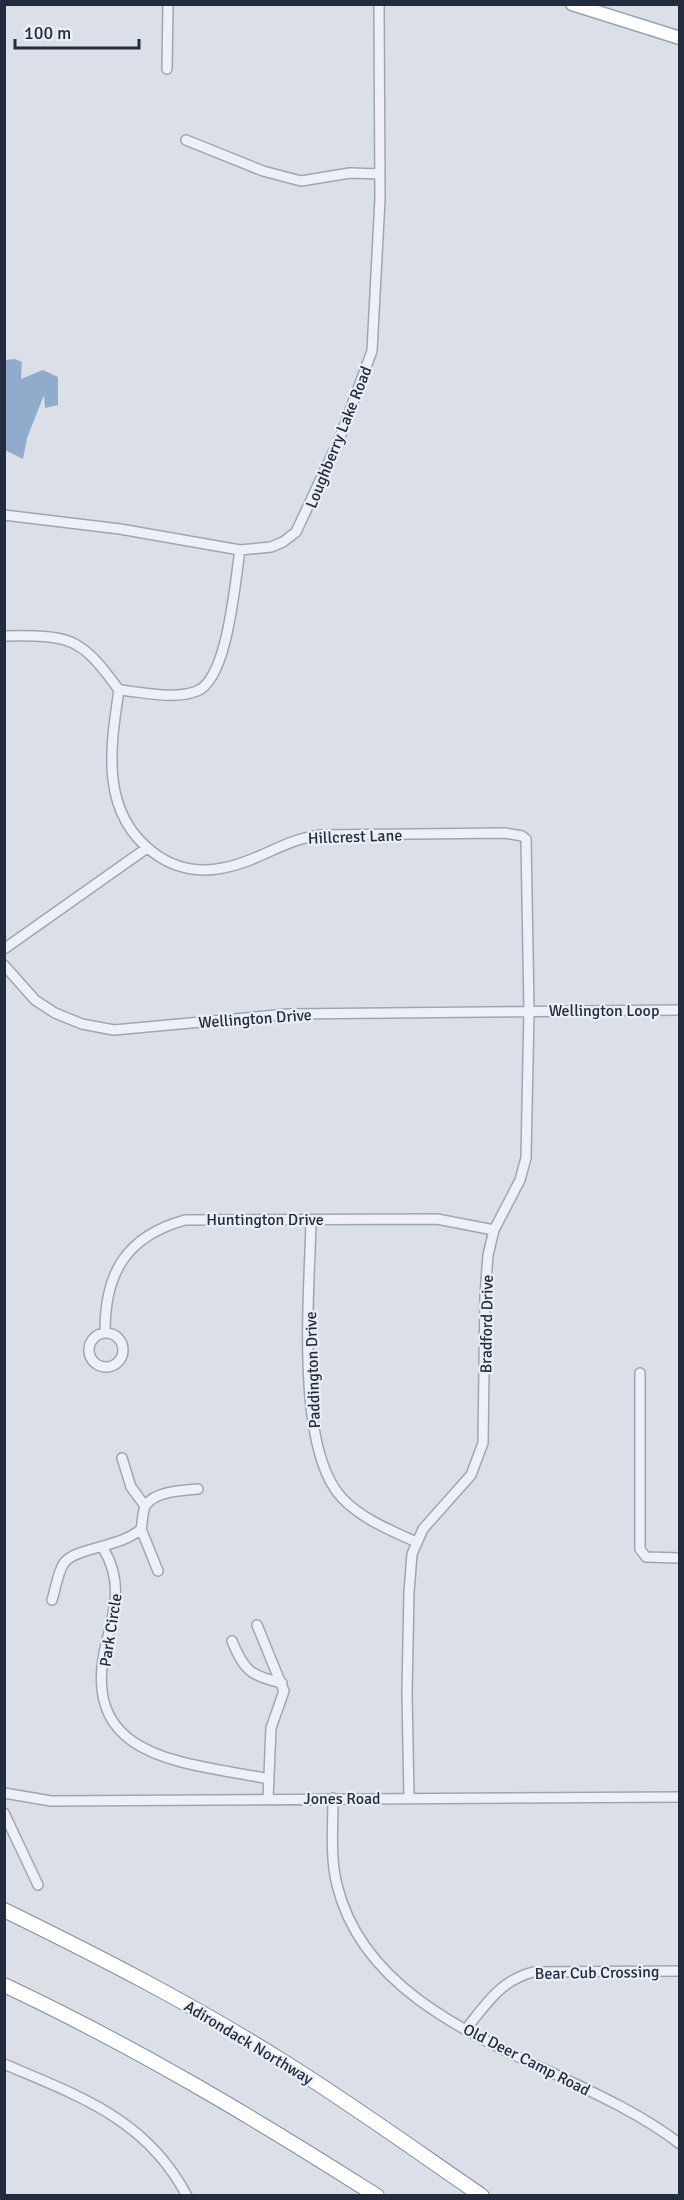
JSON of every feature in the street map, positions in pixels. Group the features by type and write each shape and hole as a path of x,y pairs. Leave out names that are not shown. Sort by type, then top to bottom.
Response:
{"highway":[{"name":"Adirondack Northway","path":"4,1910 177,1998 395,2134 482,2196"},
{"path":"4,1985 162,2065 262,2123 377,2196"}],"main road":[{"path":"572,4 680,38"}],"street":[{"path":"167,69 168,4"},
{"name":"Loughberry Lake Road","path":"4,515 120,529 240,550 271,547 283,542 296,532 339,440 368,365 375,330 380,174 380,4"},
{"path":"186,140 263,171 302,181 350,173 380,174"},
{"path":"4,636 50,635 70,639 98,661 119,690 187,694 205,686 215,672 223,649 240,550"},
{"name":"Hillcrest Lane","path":"119,690 112,735 115,793 128,830 160,858 181,867 206,871 235,865 303,837 505,833 522,836"},
{"name":"Bradford Drive","path":"409,1798 410,1569 416,1542 423,1529 471,1475 483,1443 485,1295 488,1255 494,1230 520,1180 526,1158 529,1010 528,850 526,840 522,836"},
{"path":"4,949 147,848"},
{"name":"Wellington Drive","path":"4,965 29,994 55,1013 82,1024 114,1030 278,1015 529,1010"},
{"name":"Wellington Loop","path":"529,1010 680,1010"},
{"name":"Huntington Drive","path":"105,1331 106,1307 113,1278 132,1248 153,1232 185,1220 436,1219 494,1230"},
{"name":"Paddington Drive","path":"311,1220 310,1395 320,1458 334,1488 349,1504 379,1524 416,1542"},
{"path":"640,1373 640,1549 646,1557 680,1558"},
{"path":"122,1458 131,1487 145,1506"},
{"path":"158,1571 141,1529 145,1506 151,1499 177,1491 198,1489"},
{"path":"52,1600 65,1562 78,1553 103,1548 131,1538 141,1529"},
{"name":"Park Circle","path":"103,1548 112,1566 117,1585 116,1603 102,1656 103,1690 108,1710 117,1729 131,1742 154,1754 269,1779"},
{"path":"257,1625 282,1683 284,1697 271,1728 268,1799"},
{"path":"232,1641 246,1670 255,1676 282,1683"},
{"name":"Jones Road","path":"4,1792 51,1801 680,1797"},
{"name":"Old Deer Camp Road","path":"333,1798 334,1872 356,1934 378,1965 401,1986 490,2044 635,2113 680,2144"},
{"path":"4,1814 38,1885"},
{"name":"Bear Cub Crossing","path":"466,2029 502,1986 515,1977 534,1972 680,1971"},
{"path":"4,2064 109,2111 162,2157 187,2196"}],"water":[{"path":"15,359 22,362 21,379 43,370 58,377 58,405 45,408 44,395 27,438 23,459 5,450 5,360"}]}
